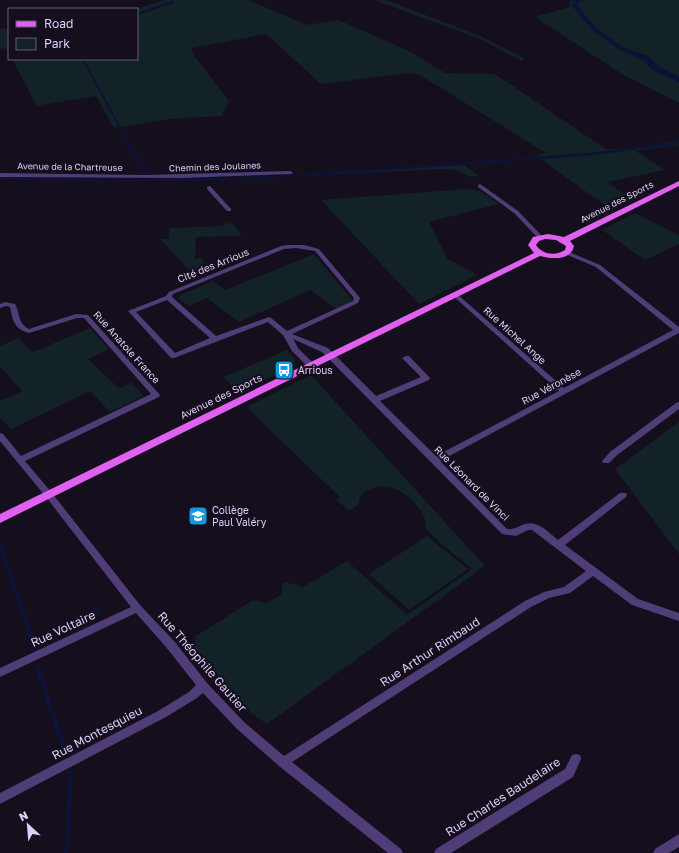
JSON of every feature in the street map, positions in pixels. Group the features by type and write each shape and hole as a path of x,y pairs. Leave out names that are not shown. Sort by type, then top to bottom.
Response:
{"main road":[{"name":"Avenue des Sports","path":"564,240 679,183"},
{"path":"555,237 564,240 570,248 567,253 556,256 540,253 532,245 536,239 540,238 555,237"},
{"name":"Avenue des Sports","path":"0,519 454,294 540,253"}],"street":[{"name":"Chemin des Joulanes","path":"140,177 205,177 290,173"},
{"name":"Avenue de la Chartreuse","path":"0,175 140,177"},
{"path":"480,186 516,212 540,238"},
{"path":"209,188 229,210"},
{"name":"Cité des Arrious","path":"215,339 174,356 131,311 168,298 170,293 283,247 298,246 317,250 357,298 356,302 286,334"},
{"path":"567,253 598,266 679,330"},
{"name":"Rue Michel Ange","path":"454,294 562,391"},
{"path":"168,298 215,339 269,319 286,334 295,349 311,365"},
{"name":"Rue Anatole France","path":"0,306 5,304 13,305 20,327 23,330 29,331 76,316 86,316 156,395 20,460"},
{"name":"Rue Véronèse","path":"434,461 562,391 679,330"},
{"path":"286,334 325,350 331,355"},
{"name":"Rue Léonard de Vinci","path":"331,355 505,532 516,533 527,526 534,527 635,602 679,617"},
{"path":"375,400 426,378 406,358"},
{"path":"606,461 679,405"},
{"name":"Rue Théophile Gautier","path":"0,436 138,608 170,644 203,686 240,725 283,762 397,853"},
{"path":"558,545 623,495"},
{"name":"Rue Arthur Rimbaud","path":"283,762 528,604 547,595 567,590 593,571"},
{"name":"Rue Voltaire","path":"0,673 138,608"},
{"name":"Rue Montesquieu","path":"0,799 162,714 193,695 203,686"},
{"name":"Rue Charles Baudelaire","path":"440,853 569,773 576,759"},
{"path":"659,853 679,840"}],"green space":[{"path":"164,0 249,0 307,25 339,20 411,52 445,73 495,74 606,149 630,148 679,141 679,145 636,151 665,170 608,182 632,200 610,209 535,155 546,153 420,75 408,73 321,84 266,34 192,48 193,54 229,101 222,116 169,119 114,128 96,96 37,106 13,60 138,60 138,8"},
{"path":"374,0 386,0 478,35 524,58 522,61 480,39"},
{"path":"571,0 679,0 679,79 675,80 679,82 679,103 622,74 535,17 570,7 569,3"},
{"path":"8,28 8,52 6,48 0,49 0,29"},
{"path":"464,165 479,176 470,177 456,170 442,169 297,175"},
{"path":"467,189 480,191 499,204 429,222 447,258 477,275 419,304 321,200"},
{"path":"635,213 679,235 679,244 645,260 602,230"},
{"path":"232,223 242,236 196,237 195,259 203,259 204,272 192,273 160,239 169,239 169,228 225,226 225,224"},
{"path":"314,254 352,300 350,303 336,309 310,290 239,322 207,298 189,306 178,298 180,295 213,281 225,290"},
{"path":"90,328 109,349 88,359 119,388 131,383 144,396 110,412 90,391 11,429 0,418 0,401 22,391 0,366 0,346 18,338 33,352"},
{"path":"287,350 295,359 295,366 238,392 223,377"},
{"path":"311,375 485,566 267,724 251,713 195,648 196,636 253,600 267,603 282,594 282,585 285,582 303,587 347,561 407,615 472,569 433,536 427,529 424,516 418,507 407,496 395,489 382,486 368,490 361,495 359,504 350,511 336,500 340,497 246,407"},
{"path":"679,422 679,554 615,469"},
{"path":"427,536 468,569 409,610 369,574"}],"shaded area":[{"path":"298,176 207,181 105,182 106,180"},
{"path":"96,607 101,615 81,624 76,616"}],"waterway":[{"path":"578,0 574,5 595,30 622,49 646,58 655,68 679,80"},
{"path":"138,14 173,2"},
{"path":"84,60 119,126"},
{"path":"120,129 127,140"},
{"path":"126,139 148,175"},
{"path":"294,176 591,154 679,143"},
{"path":"0,178 109,181"},
{"path":"0,546 3,553"},
{"path":"2,552 27,622 33,651"},
{"path":"37,666 66,754"},
{"path":"65,853 68,841 70,771"}],"place":[{"name":"Arrious","path":"284,370"},
{"name":"Collège Paul Valéry","path":"198,516"}]}
